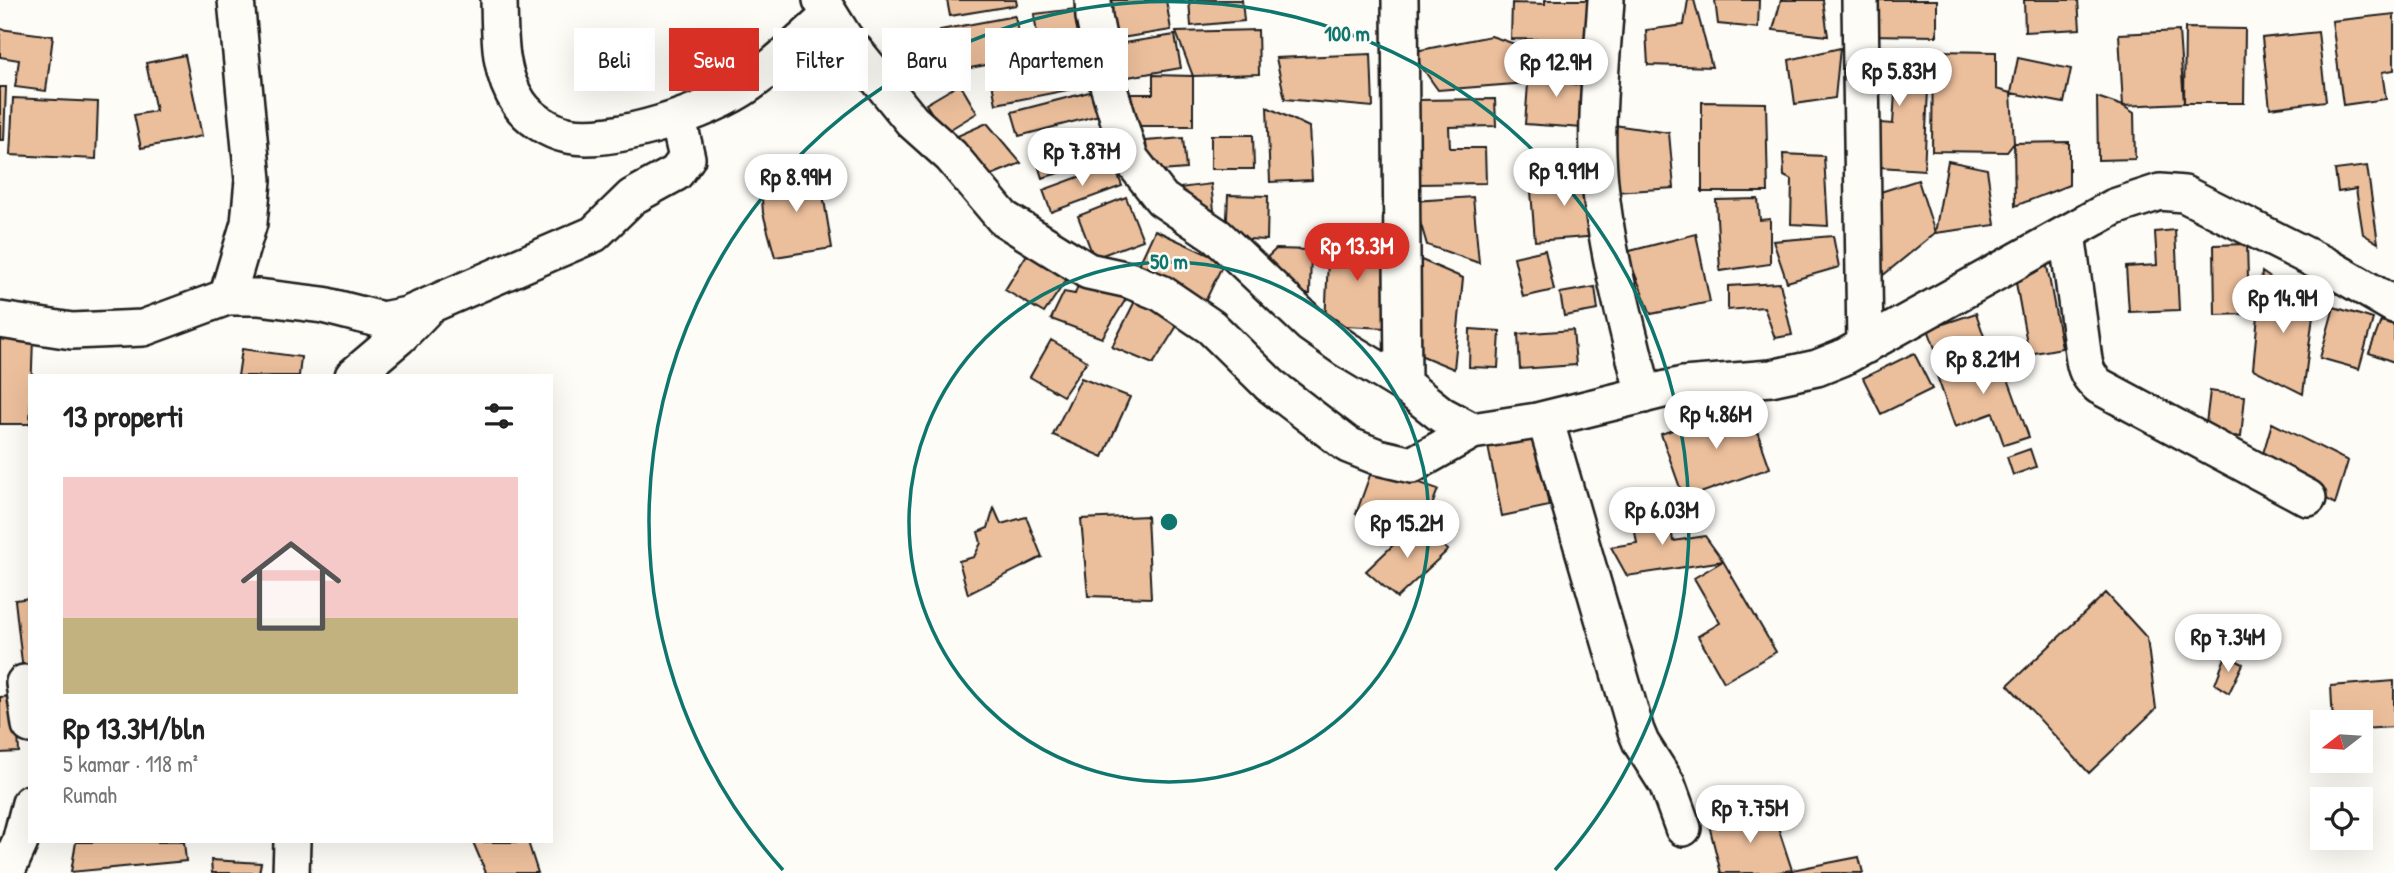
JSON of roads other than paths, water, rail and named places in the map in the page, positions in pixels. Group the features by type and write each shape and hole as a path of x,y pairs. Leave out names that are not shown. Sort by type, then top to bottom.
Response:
{"street":[{"path":"227,297 249,223 253,180 236,0"},
{"path":"499,0 500,54 507,80 520,105 540,124 567,135 602,136 640,130 678,118 748,85 826,7 844,37 912,121 951,156 1003,218 1088,271 1129,280 1161,293 1211,327 1270,385 1348,445 1378,457 1412,465 1472,431 1545,419 1683,385 1771,378 1816,368 1865,346 2114,207 2160,192 2184,194 2327,266 2394,305"},
{"path":"1093,0 1107,82 1130,158 1162,200 1217,236 1311,325 1403,384 1442,415 1472,431"},
{"path":"1401,0 1403,384"},
{"path":"1606,0 1598,152 1601,191 1620,296 1644,395"},
{"path":"1860,0 1865,346"},
{"path":"0,320 72,331 143,328 227,297 258,297 323,305 382,320 407,316 594,234 632,197 676,173 687,158 678,118"},
{"path":"2067,233 2084,360 2091,380 2308,498"},
{"path":"355,374 399,337 430,305"},
{"path":"1545,419 1636,731 1667,784 1683,828"},
{"path":"11,684 28,721"},
{"path":"6,873 20,842 28,811"},
{"path":"291,873 292,843"}]}
